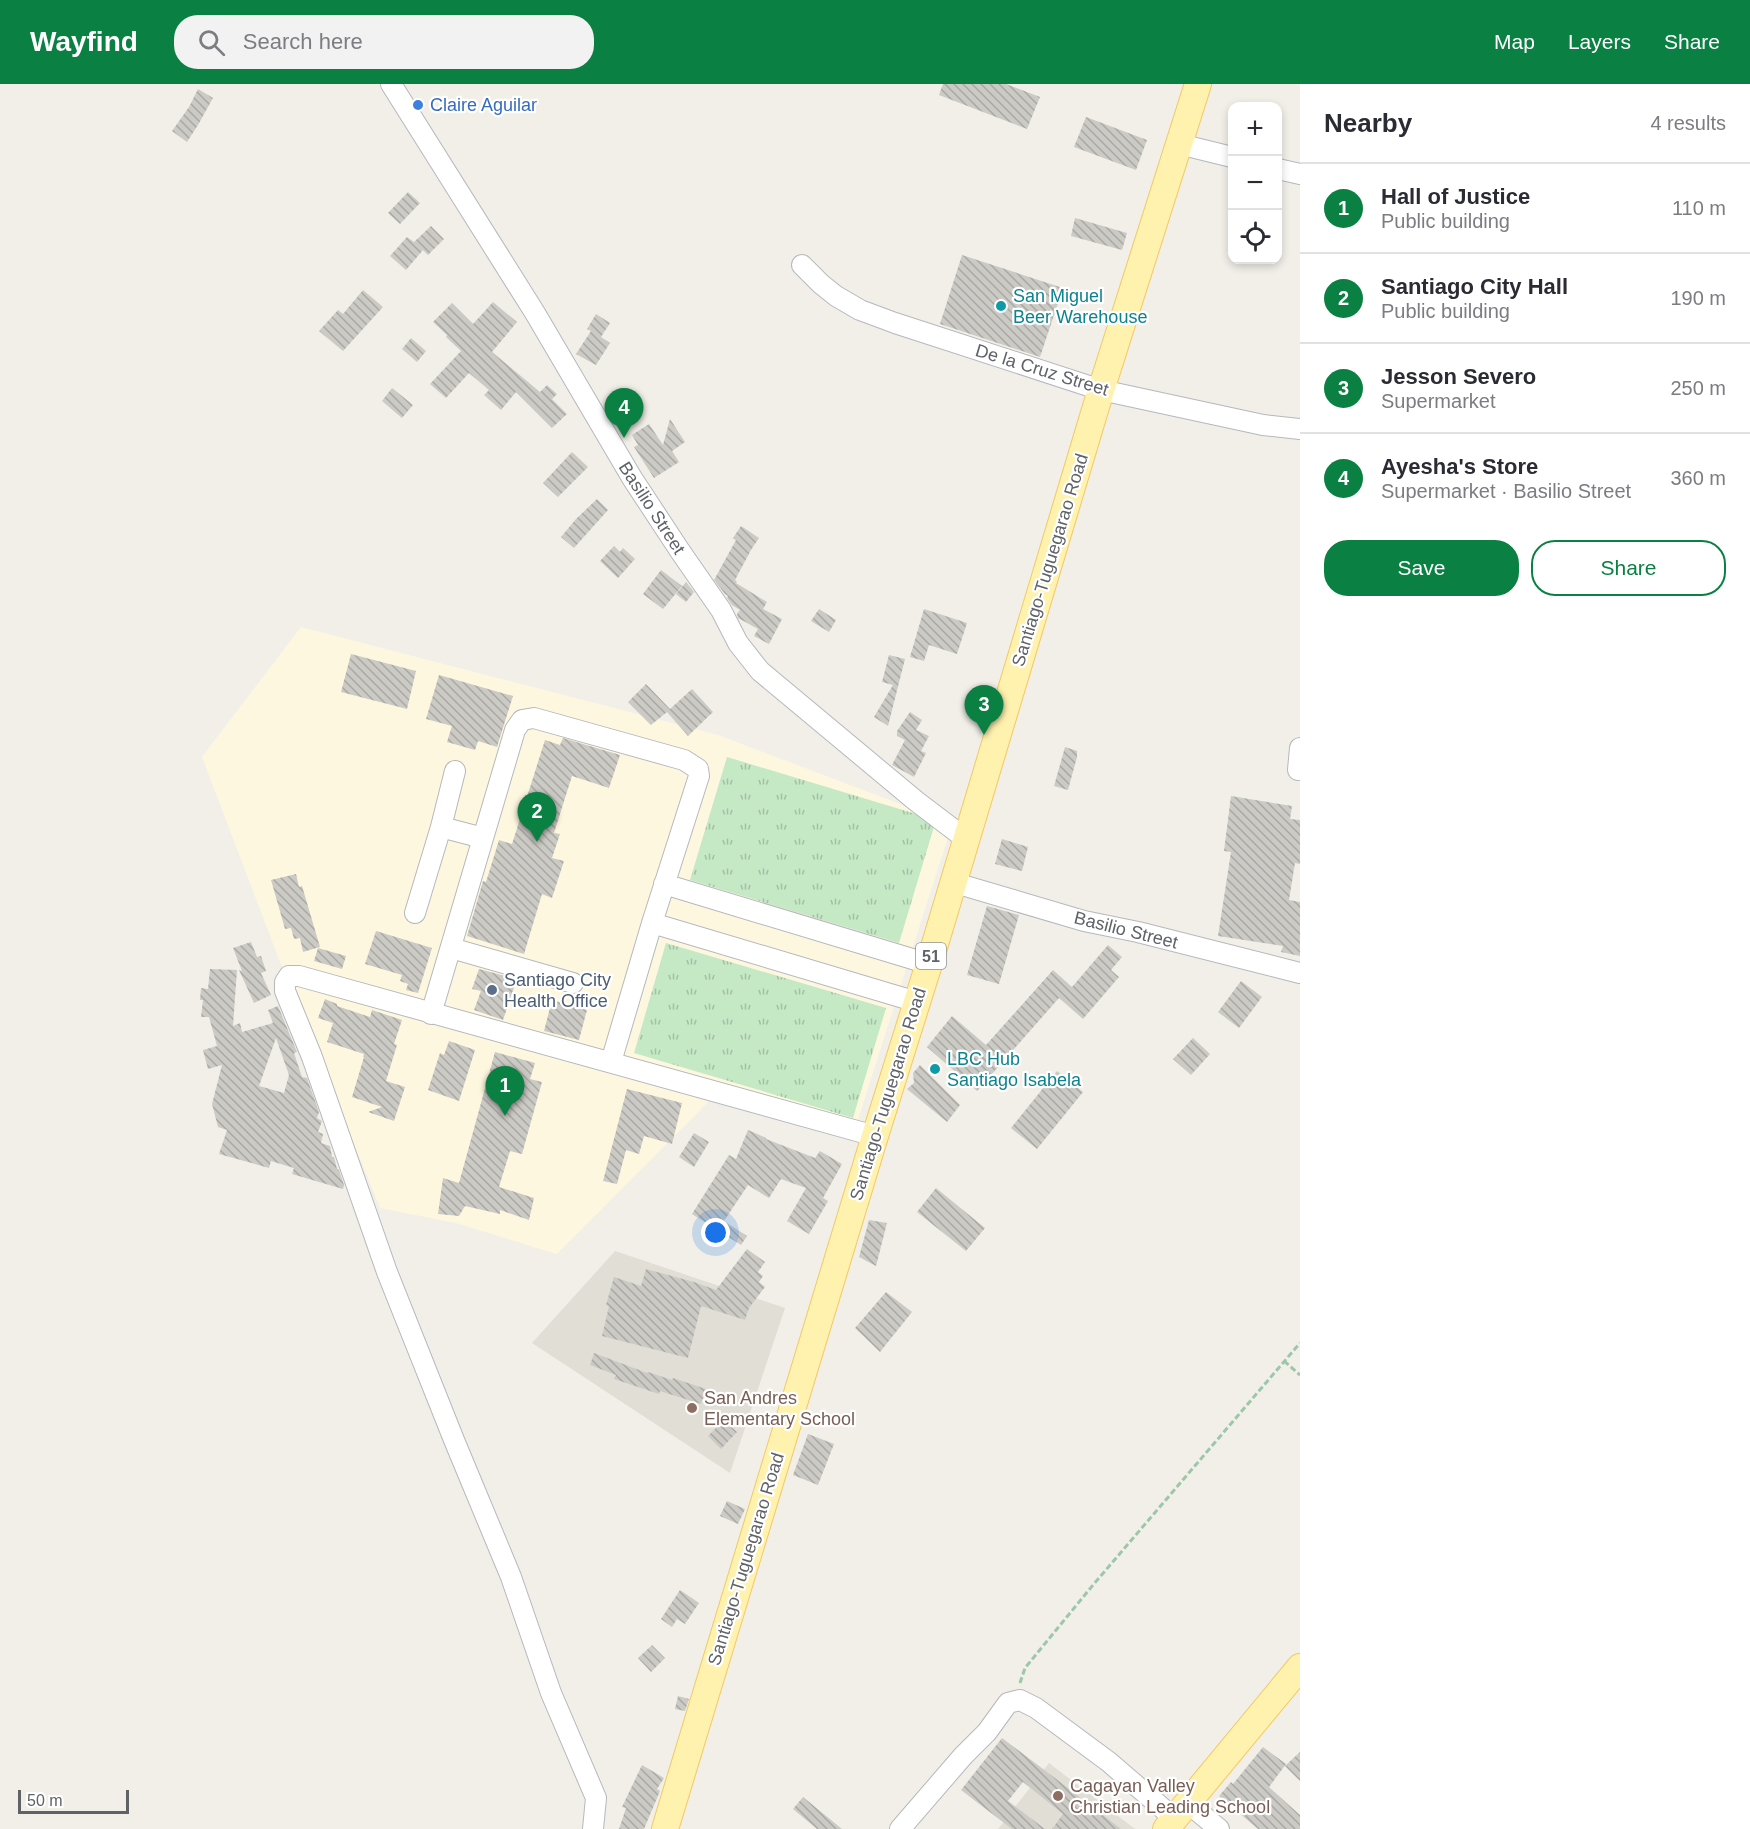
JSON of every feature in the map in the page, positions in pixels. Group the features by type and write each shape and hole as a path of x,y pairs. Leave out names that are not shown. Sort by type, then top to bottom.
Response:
{"main road":[{"name":"Santiago-Tuguegarao Road","path":"665,1829 1101,390 1198,84"},
{"path":"1177,1817 1300,1667"}],"street":[{"name":"Basilio Street","path":"392,84 535,313 632,478 721,610 738,643 760,671 916,801 966,839"},
{"path":"1179,144 1229,156"},
{"path":"1282,170 1300,174"},
{"name":"De la Cruz Street","path":"802,265 836,296 860,310 895,323 1101,390 1263,425 1300,429"},
{"path":"431,1014 515,730 522,720 534,718 684,760 698,769 699,776 611,1062"},
{"path":"1298,770 1300,748"},
{"path":"415,913 455,771"},
{"path":"441,827 483,838"},
{"name":"Basilio Street","path":"952,882 1084,921 1138,932 1300,973"},
{"path":"664,884 928,964"},
{"path":"652,923 916,1002"},
{"path":"451,948 573,983"},
{"path":"593,1829 596,1798 551,1693 511,1578 387,1272 312,1056 285,991 287,979 293,975 299,976 875,1136"},
{"path":"900,1829 963,1756 987,1732 1008,1703 1020,1700 1036,1708 1109,1762 1177,1817 1219,1829"}],"path":[{"path":"1020,1700 1019,1687 1025,1668 1300,1343"},
{"path":"1284,1362 1300,1375"}],"shaded area":[{"path":"301,627 718,735 937,818 948,837 854,1132 717,1093 557,1254 456,1223 380,1208 277,954 202,757"},
{"name":"San Andres Elementary School","path":"615,1251 785,1308 730,1473 532,1343"},
{"name":"Cagayan Valley Christian Leading School","path":"1049,1763 1135,1829 998,1829"}],"green space":[{"path":"727,757 936,820 899,943 690,880"},
{"path":"666,943 886,1008 853,1118 634,1053"}],"building":[{"path":"943,84 1006,84 1040,97 1027,129 939,95"},
{"path":"198,89 213,98 187,142 172,131 189,107"},
{"path":"1086,117 1147,140 1136,170 1074,147"},
{"path":"408,192 420,203 400,224 388,213"},
{"path":"1075,218 1127,233 1122,250 1071,236"},
{"path":"431,226 444,239 428,255 423,250 406,270 390,256 407,237 414,242"},
{"name":"San Miguel Beer Warehouse","path":"962,255 1063,288 1040,357 940,324"},
{"path":"363,290 383,307 343,351 319,331 338,310 343,314"},
{"path":"493,302 517,322 492,352 540,392 547,385 557,394 552,399 567,414 552,428 516,392 501,410 484,395 489,390 469,373 446,398 430,384 461,351 433,322 452,303 473,324"},
{"path":"596,314 610,323 601,337 610,343 596,365 576,354 591,331 587,329"},
{"path":"411,338 426,351 417,362 402,349"},
{"path":"392,388 413,405 402,418 382,401"},
{"path":"670,419 685,442 672,451 679,462 654,478 634,447 638,445 632,435 649,424 663,445"},
{"path":"572,452 588,467 558,497 543,483"},
{"path":"597,499 608,510 574,548 561,537"},
{"path":"741,526 759,538 735,580 736,583 767,602 763,609 782,619 769,644 754,636 758,629 738,618 737,614 740,610 732,605 728,596 714,580"},
{"path":"614,546 620,552 623,548 635,559 618,578 600,561"},
{"path":"661,570 682,586 663,609 643,594"},
{"path":"686,582 694,592 686,602 676,594"},
{"path":"819,609 836,620 829,632 811,621"},
{"path":"924,609 967,623 957,654 929,645 924,661 910,657"},
{"path":"351,654 416,671 407,709 341,692"},
{"path":"889,655 905,659 888,726 874,717 893,685 882,682"},
{"path":"439,675 513,696 497,747 478,741 475,750 447,742 452,726 426,719"},
{"path":"646,684 670,709 692,689 713,712 688,736 667,712 651,725 628,702"},
{"path":"910,712 922,720 916,730 929,736 921,751 926,753 914,777 892,765 905,740 897,736 897,731"},
{"path":"563,738 620,755 609,788 572,776 554,833 560,834 552,858 564,861 552,898 542,894 524,954 467,936 483,881 486,882 499,840 512,844 545,740 560,745"},
{"path":"1065,747 1077,751 1068,790 1054,786"},
{"path":"1231,796 1292,806 1290,819 1300,820 1300,864 1295,863 1289,900 1300,902 1300,956 1281,952 1283,946 1218,936 1231,852 1224,851"},
{"path":"1002,839 1028,847 1022,871 995,864"},
{"path":"296,874 299,887 302,886 320,947 303,952 300,938 294,939 291,928 285,929 271,880"},
{"path":"987,906 1019,915 999,984 967,975"},
{"path":"376,931 432,948 418,993 406,990 408,984 400,981 402,975 365,964"},
{"path":"251,942 257,957 261,956 266,971 261,973 271,995 254,1003 239,970 242,971 233,948"},
{"path":"1108,945 1122,957 1111,970 1119,977 1083,1019 1059,998 977,1091 927,1047 952,1016 986,1045 1053,970 1072,987"},
{"path":"318,948 346,956 342,969 314,961"},
{"path":"210,969 237,970 233,1026 240,1023 242,1032 273,1023 268,1010 278,1006 297,1052 294,1053 302,1077 307,1078 319,1112 317,1118 322,1121 318,1132 323,1134 321,1143 330,1146 332,1157 334,1157 344,1185 343,1189 292,1174 294,1168 271,1161 269,1168 219,1154 227,1130 218,1127 212,1104 222,1065 208,1069 203,1050 217,1046 209,1017 201,1017 203,1000 200,1000 201,988 208,989","holes":["276,1038 289,1075 284,1093 259,1086"]},
{"path":"479,969 517,979 503,1020 474,1010 481,991 472,989"},
{"path":"1241,981 1262,997 1239,1028 1218,1012"},
{"path":"325,999 337,1006 370,1017 372,1010 402,1020 386,1081 405,1087 394,1121 368,1112 382,1107 352,1097 364,1054 327,1042 333,1023 318,1018"},
{"path":"552,1000 587,1010 579,1040 544,1031"},
{"path":"1193,1038 1210,1054 1191,1075 1173,1059"},
{"path":"449,1041 475,1050 459,1101 428,1090 440,1053 444,1055"},
{"path":"495,1052 535,1063 530,1079 542,1082 522,1154 510,1151 499,1187 534,1198 529,1220 500,1210 500,1214 465,1206 459,1216 438,1214 443,1178 459,1183"},
{"path":"920,1065 960,1105 947,1122 907,1089 914,1083 913,1073"},
{"path":"1057,1071 1083,1092 1037,1149 1011,1128"},
{"path":"627,1089 682,1103 672,1144 644,1136 639,1154 626,1150 617,1184 603,1181"},
{"path":"748,1130 815,1158 820,1151 842,1164 823,1198 828,1201 809,1234 787,1221 806,1188 781,1179 769,1198 748,1185 724,1221 747,1236 741,1245 692,1214 729,1155 736,1159"},
{"path":"694,1133 709,1142 694,1167 679,1157"},
{"path":"936,1188 985,1228 966,1251 917,1212"},
{"path":"869,1220 887,1223 876,1266 859,1257"},
{"path":"747,1249 765,1262 758,1272 763,1276 759,1282 765,1287 749,1308 745,1320 701,1306 688,1358 602,1336 609,1306 606,1305 614,1277 641,1286 646,1269 716,1290"},
{"path":"886,1292 912,1312 880,1352 855,1328"},
{"path":"594,1353 647,1373 672,1380 673,1378 706,1389 701,1404 660,1391 659,1394 614,1379 616,1375 590,1365"},
{"path":"724,1420 737,1432 721,1449 708,1436"},
{"path":"808,1434 834,1444 818,1485 793,1475"},
{"path":"727,1501 745,1509 738,1524 720,1516"},
{"path":"680,1590 699,1603 685,1624 677,1619 672,1627 661,1619"},
{"path":"652,1645 665,1658 651,1672 638,1658"},
{"path":"678,1696 689,1699 685,1711 675,1709"},
{"path":"1002,1738 1121,1829 1052,1829 1063,1814 1023,1782 1008,1801 1045,1829 1012,1829 961,1790"},
{"path":"1263,1747 1286,1764 1269,1787 1300,1815 1300,1829 1258,1829 1219,1796 1231,1782 1233,1784"},
{"path":"1300,1752 1300,1781 1285,1766"},
{"path":"642,1765 664,1778 657,1789 660,1791 644,1829 619,1829 626,1808 622,1807"},
{"path":"803,1797 842,1829 817,1829 793,1809"}],"place":[{"name":"Claire Aguilar","path":"418,105"},
{"name":"San Miguel Beer Warehouse","path":"1001,306"},
{"name":"Ayesha's Store","path":"624,438"},
{"name":"Jesson Severo","path":"984,735"},
{"name":"Santiago City Hall","path":"537,842"},
{"name":"Santiago City Health Office","path":"492,990"},
{"name":"LBC Hub Santiago Isabela","path":"935,1069"},
{"name":"Hall of Justice","path":"505,1116"},
{"name":"San Andres Elementary School","path":"692,1408"},
{"name":"Cagayan Valley Christian Leading School","path":"1058,1796"}]}
